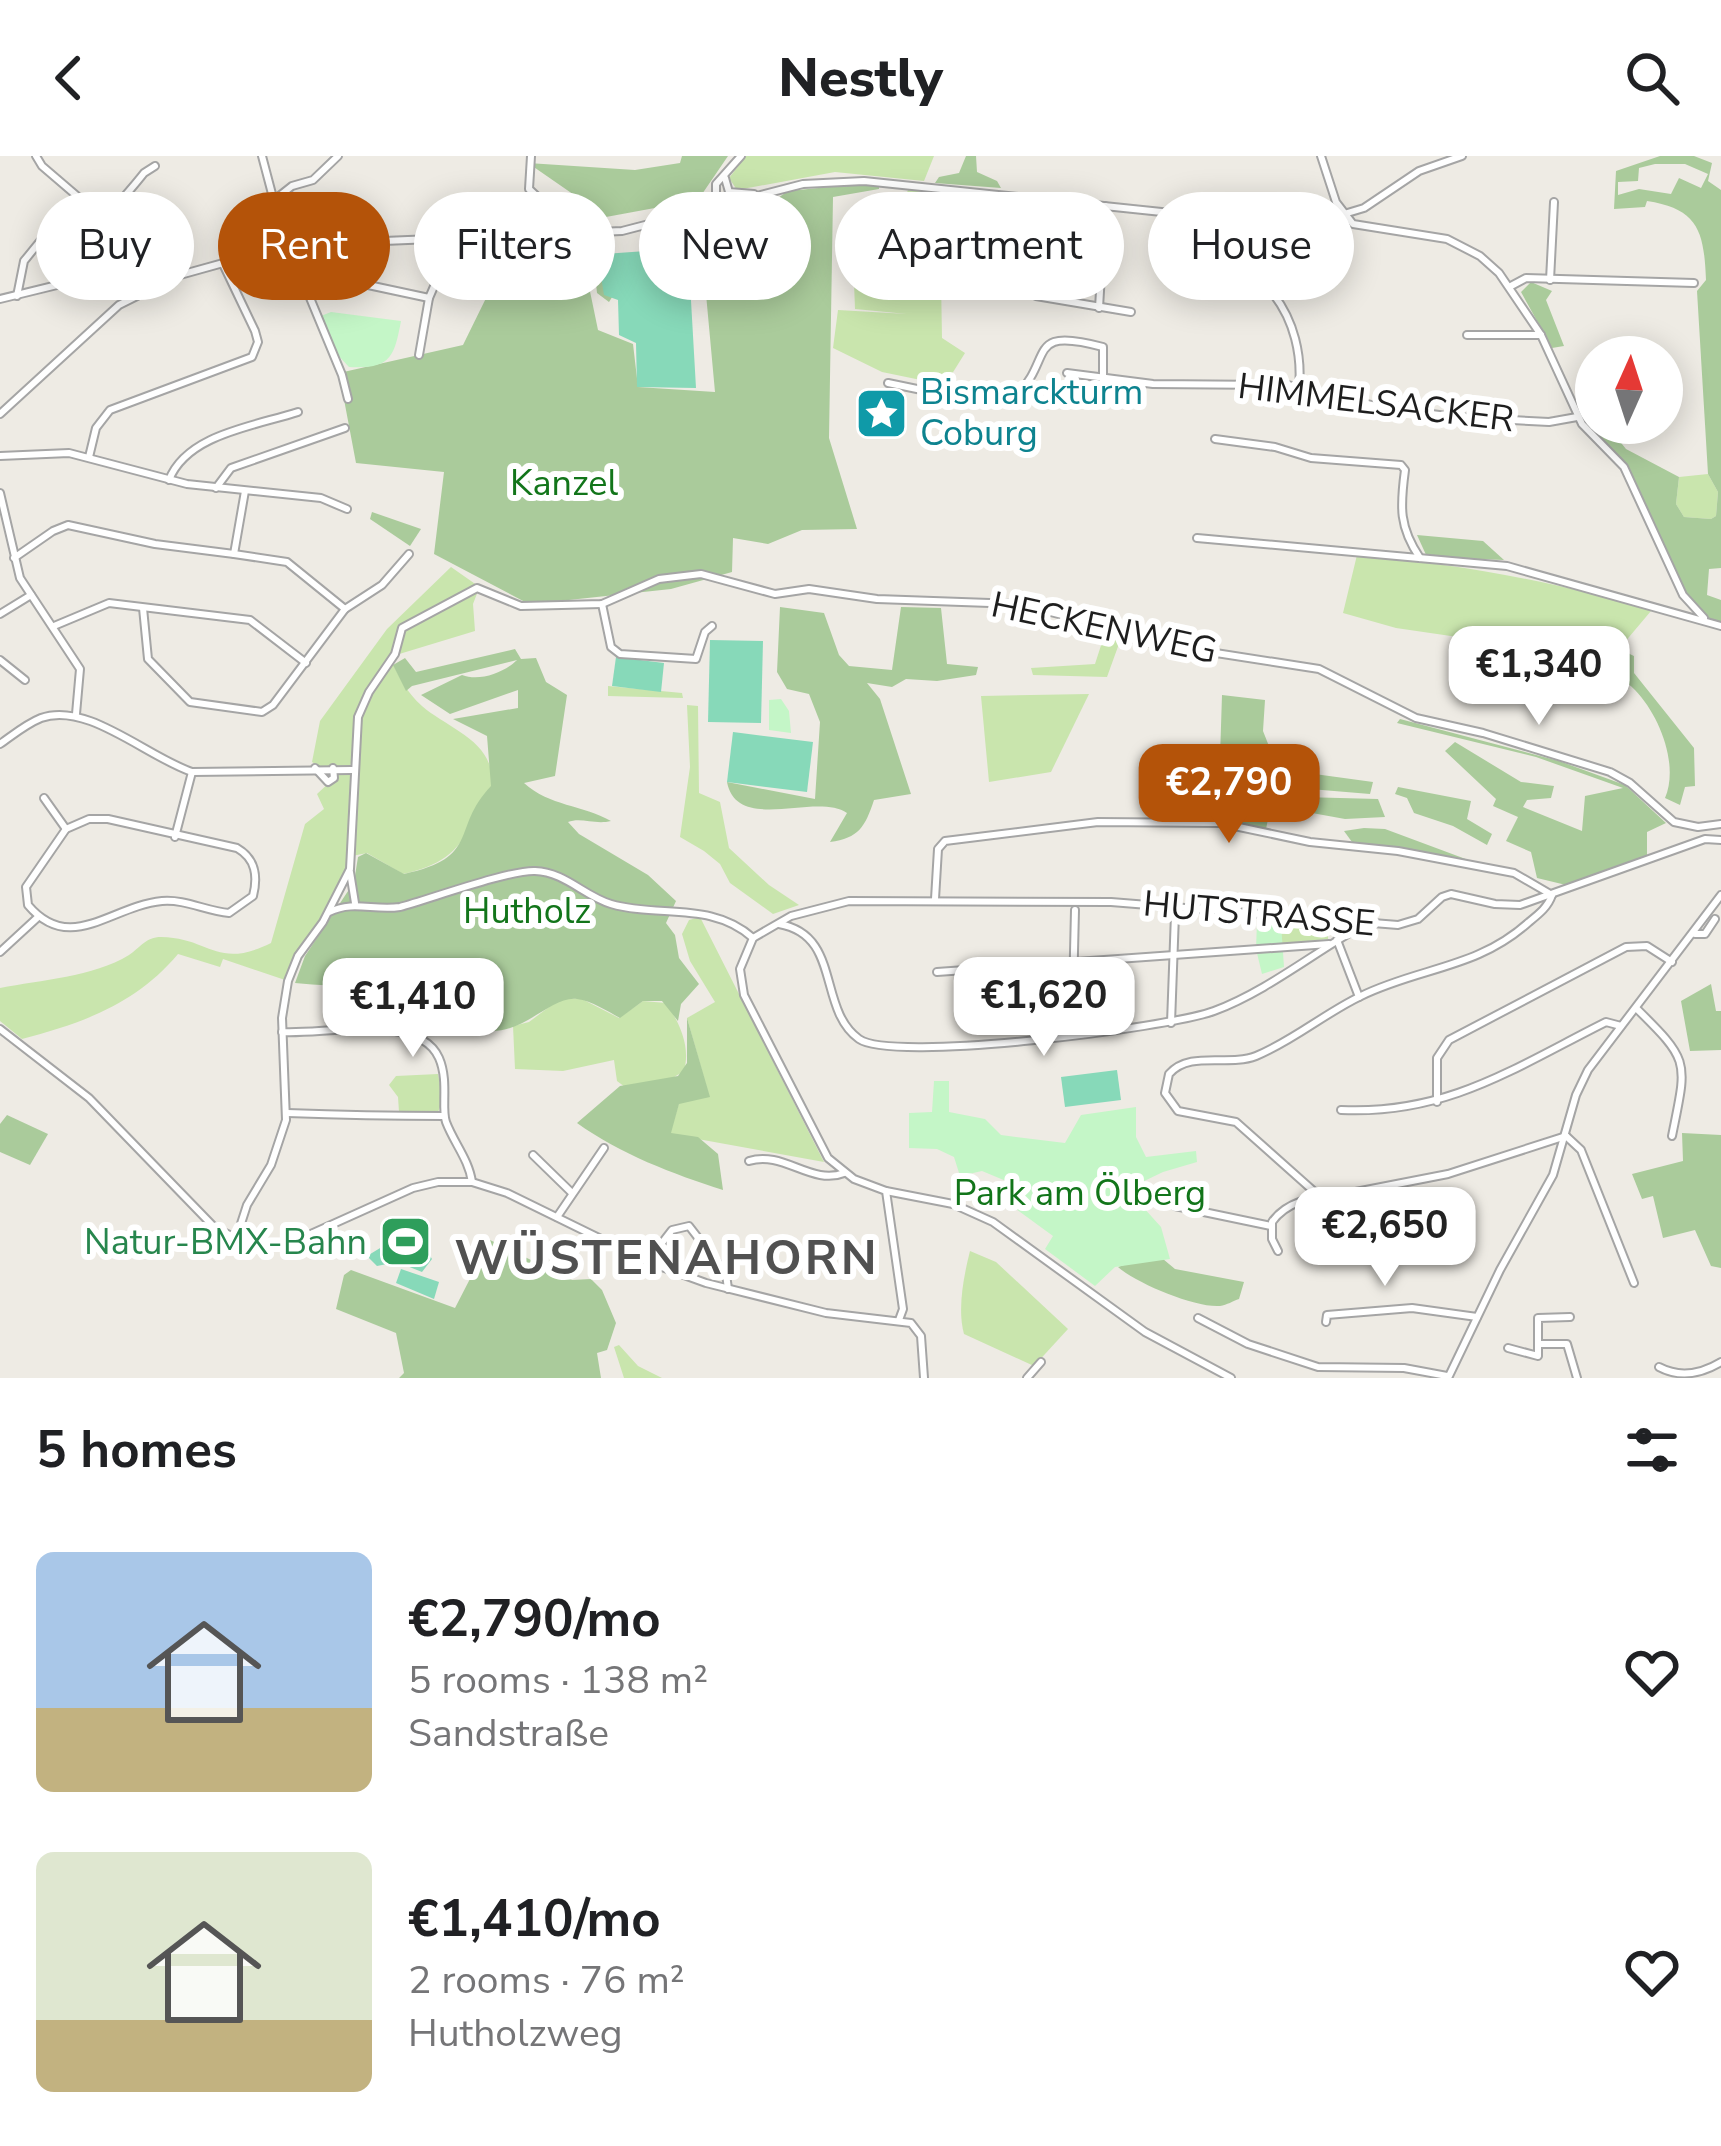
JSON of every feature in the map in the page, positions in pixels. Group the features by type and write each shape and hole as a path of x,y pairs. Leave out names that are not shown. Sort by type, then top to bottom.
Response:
{"street":[{"path":"16,296 23,261 77,196 41,166 36,156"},
{"path":"262,156 271,192"},
{"path":"286,192 318,176 338,156"},
{"path":"531,156 533,192"},
{"path":"711,192 742,156"},
{"path":"1321,156 1335,192"},
{"path":"1354,211 1419,172 1462,156"},
{"path":"129,192 155,166"},
{"path":"725,175 731,192"},
{"path":"722,192 725,175"},
{"path":"776,192 802,184 850,180 968,192"},
{"path":"716,184 717,192"},
{"path":"1550,280 1553,202"},
{"path":"1354,222 1424,233 1456,242 1480,256 1510,286 1541,335 1575,412"},
{"path":"1510,286 1522,279 1694,283"},
{"path":"0,299 36,291"},
{"path":"0,414 126,300"},
{"path":"89,457 96,428 110,410 252,357 258,342 241,300"},
{"path":"311,300 348,399"},
{"path":"419,355 429,300"},
{"path":"1057,300 1131,312"},
{"path":"1099,300 1099,308"},
{"path":"1278,300 1297,348 1299,387"},
{"path":"1467,335 1541,335"},
{"path":"888,383 946,395 1017,395 1041,351 1051,342 1064,340 1103,347 1103,380"},
{"name":"HIMMELSACKER","path":"1067,374 1103,380 1299,387 1419,414 1526,422 1575,417"},
{"path":"169,480 176,463 194,448 298,412"},
{"path":"216,488 231,468 345,428"},
{"path":"1215,439 1308,457 1401,465 1405,470 1399,505 1402,524 1420,558"},
{"path":"1602,444 1624,467 1683,595 1704,618"},
{"path":"0,456 58,452 169,480 321,498 347,509"},
{"path":"234,554 245,491"},
{"path":"0,493 14,558 31,595 80,669 76,714"},
{"path":"14,558 68,525 154,544 287,562 345,609"},
{"path":"1197,538 1526,570 1721,626"},
{"path":"143,608 148,659 196,705 268,710 345,609 382,585 409,554"},
{"name":"HECKENWEG","path":"287,1113 282,1032 288,981 350,869 355,734 361,708 395,654 406,625 479,588 521,605 602,604 681,574 716,577 775,594 809,589 877,598 1019,604 1139,641 1319,669 1416,718 1610,772 1630,783 1674,822 1698,827 1721,824"},
{"path":"0,614 31,595"},
{"path":"54,626 100,604 250,620 306,663"},
{"path":"602,604 611,647 620,654 696,659 705,632 712,626"},
{"path":"0,660 25,680"},
{"path":"0,744 43,717 76,714 192,772 353,770"},
{"path":"315,768 328,782 334,778 333,768"},
{"path":"175,837 192,772"},
{"path":"44,798 66,829"},
{"path":"97,818 175,837 244,852 253,863 256,880 249,903 224,913 169,900 70,929 53,926 28,904 24,891 66,829 97,818"},
{"path":"934,900 938,849 945,841 1122,821 1220,823 1310,842 1398,851 1514,873 1552,895 1548,905 1512,938 1475,959 1359,997 1256,1056 1186,1062 1174,1068 1166,1079 1168,1100 1178,1111 1236,1122 1318,1195"},
{"name":"HUTSTRASSE","path":"753,938 806,911 866,899 1111,902 1410,924 1451,894 1508,906 1552,895 1705,839 1721,841"},
{"path":"350,869 355,904"},
{"path":"328,912 355,904 400,907 538,871 569,880 611,904 704,914 737,926 753,938 740,969 745,997 826,1154 844,1173 886,1191 953,1204 993,1222 1145,1332 1231,1378"},
{"path":"1198,1318 1248,1344 1318,1367 1404,1368 1449,1377 1512,1246 1543,1196 1567,1136 1579,1085 1721,895"},
{"path":"1072,1035 1075,910"},
{"path":"804,934 806,911"},
{"path":"1171,1024 1175,914"},
{"path":"0,952 38,916"},
{"path":"1695,934 1705,934 1715,919"},
{"path":"776,923 804,934 826,966 848,1028 870,1045 912,1048 1171,1024 1225,1006 1363,921"},
{"path":"1330,944 1359,997"},
{"path":"940,972 1330,944"},
{"path":"1437,1102 1437,1058 1449,1040 1626,947 1647,946 1672,962"},
{"path":"1636,1008 1680,1056 1683,1083 1672,1136"},
{"path":"1341,1110 1393,1112 1437,1102 1470,1091 1606,1022 1621,1027"},
{"path":"0,1028 89,1098 195,1210 236,1239 280,1245 325,1231 412,1188 472,1182 507,1193 648,1262 728,1288 826,1313 899,1320 920,1331 924,1378"},
{"path":"282,1032 353,1029 416,1036 439,1057 447,1095 444,1116 472,1182"},
{"path":"236,1239 247,1205 275,1155 287,1113 444,1116"},
{"path":"1271,1226 1282,1210 1318,1195 1335,1196 1448,1174 1567,1136"},
{"path":"1567,1136 1580,1150 1634,1283"},
{"path":"556,1217 604,1148"},
{"path":"533,1155 572,1193"},
{"path":"749,1161 764,1157 827,1177 844,1173"},
{"path":"886,1191 903,1309 899,1320"},
{"path":"1165,1199 1175,1206 1271,1226"},
{"path":"648,1262 672,1229 688,1226 726,1274 728,1288"},
{"path":"1271,1226 1278,1251"},
{"path":"1326,1322 1327,1315 1412,1308 1478,1317"},
{"path":"1508,1348 1538,1356 1538,1318 1570,1317"},
{"path":"1538,1344 1567,1344 1576,1378"},
{"path":"1027,1378 1041,1362"},
{"path":"1659,1367 1668,1373 1694,1375 1721,1362"}],"green space":[{"path":"682,156 728,156 703,192 639,192 639,211 615,215 615,192 570,192 528,163 635,170 680,163"},
{"path":"746,156 934,156 924,181 835,172 737,190 729,178"},
{"path":"966,156 976,156 977,172 997,181 1001,188 935,183 939,177 959,173"},
{"path":"1660,156 1694,156 1712,163 1708,181 1721,190 1721,568 1709,569 1707,595 1721,600 1721,622 1706,617 1688,600 1625,463 1606,444 1622,444 1679,477 1676,504 1684,517 1716,516 1718,492 1708,474 1697,291 1706,280 1700,236 1688,217 1664,205 1647,201 1645,207 1614,209 1616,171","holes":["1655,164 1685,164 1708,174 1701,188 1679,178 1671,194 1639,189 1618,195 1618,182 1638,181 1639,168"]},
{"name":"Kanzel","path":"879,186 862,192 835,192 833,197 829,438 857,529 802,530 768,544 733,538 732,572 671,589 525,602 434,554 444,472 356,463 339,373 463,345 485,300 592,300 598,330 633,344 638,387 715,392 707,300 811,300 811,192 788,191"},
{"path":"639,252 639,300 691,300 696,388 637,387 636,343 619,335 615,253"},
{"path":"1531,282 1552,291 1546,300 1564,346 1552,348 1521,292"},
{"path":"855,300 941,300 942,338 965,353 945,385 882,372 833,348 838,310 907,314 855,309"},
{"path":"331,312 401,321 388,359 373,366 349,367 336,353 321,316"},
{"path":"1708,474 1718,492 1716,516 1684,517 1676,504 1679,477"},
{"path":"372,512 421,529 410,546 370,519"},
{"path":"1417,535 1483,541 1504,560 1427,557"},
{"path":"1357,555 1506,575 1651,611 1602,669 1540,649 1396,628 1343,613"},
{"path":"451,567 481,588 466,595 478,591 473,604 475,631 396,655 406,625 391,660 417,701 469,738 487,759 491,787 454,850 427,867 403,874 367,853 352,856 350,869 288,981 223,959 220,967 178,954 126,999 66,1026 22,1039 0,1021 0,988 99,968 151,939 178,939 238,954 271,943 305,824 324,809 317,794 332,780 333,768 352,770 353,758 350,766 312,762 320,721 387,629"},
{"path":"780,607 824,613 839,655 849,666 892,670 901,607 941,608 947,664 978,667 976,675 937,681 906,679 892,687 867,683 880,699 911,794 874,800 860,830 848,838 830,842 847,813 833,808 746,806 734,797 727,782 815,799 820,722 809,694 787,689 777,672"},
{"path":"1105,633 1120,641 1107,677 1033,675 1031,668 1095,664"},
{"path":"710,640 763,641 761,723 708,722"},
{"name":"Hutholz","path":"515,649 521,659 536,658 546,682 567,695 555,776 524,783 544,796 611,821 568,822 579,834 648,875 676,901 666,923 675,935 679,958 699,984 681,1004 678,1021 662,1001 643,1001 620,1018 577,999 558,1003 517,1026 492,1031 418,996 295,983 305,956 354,882 358,857 366,853 404,874 445,859 461,840 491,786 487,736 453,719 518,708 518,690 450,714 421,695 462,675 492,675 517,660 412,686 406,691 393,665 405,658 416,672"},
{"path":"1619,649 1634,656 1634,673 1694,748 1695,786 1685,787 1680,805 1665,798 1668,756 1652,713 1632,687 1602,669"},
{"path":"616,657 664,663 661,692 612,686"},
{"path":"608,686 682,693 683,698 608,696"},
{"path":"1089,694 1051,772 989,782 981,696"},
{"path":"1222,695 1265,700 1263,731 1278,769 1373,782 1370,794 1298,788 1273,795 1266,829 1218,821"},
{"path":"781,699 789,711 791,733 769,730 769,700"},
{"path":"687,705 698,706 699,793 720,802 729,848 799,905 773,914 730,883 720,864 680,837 690,767"},
{"path":"1400,719 1559,761 1625,785 1666,823 1647,832 1647,859 1566,885 1537,878 1531,852 1506,841 1518,817 1493,806 1496,799 1445,751 1455,742 1521,782 1554,786 1551,798 1527,800 1523,807 1582,831 1585,796 1623,788 1536,757 1397,723"},
{"path":"733,732 813,742 807,792 727,782"},
{"path":"1398,787 1471,801 1467,819 1492,834 1487,845 1453,826 1414,813 1407,798 1395,794"},
{"path":"1302,797 1378,799 1385,817 1345,819 1301,811"},
{"path":"1385,829 1471,861 1352,842 1344,831"},
{"path":"700,917 824,1162 670,1134 679,1103 709,1096 687,1018 715,1002 690,961 682,934 689,920"},
{"path":"1257,922 1281,923 1284,967 1262,974"},
{"path":"1281,923 1328,927 1328,939 1280,944"},
{"path":"1711,984 1716,1011 1721,1011 1721,1050 1690,1051 1681,1001"},
{"path":"561,998 582,999 619,1018 643,1001 666,1003 682,1035 684,1071 671,1079 625,1087 617,1081 614,1060 563,1071 515,1069 513,1026 529,1022"},
{"path":"687,1018 710,1097 679,1104 671,1133 698,1137 718,1154 723,1190 647,1162 577,1123 620,1086 678,1076 687,1063"},
{"path":"1117,1070 1121,1100 1065,1107 1061,1077"},
{"path":"438,1074 443,1100 438,1112 399,1112 398,1097 389,1085 396,1076"},
{"name":"Park am Ölberg","path":"934,1081 949,1081 949,1112 985,1119 1001,1135 1065,1143 1081,1115 1136,1107 1136,1137 1146,1157 1196,1151 1197,1162 1136,1185 1134,1197 1161,1227 1170,1259 1115,1267 1095,1286 1045,1249 1053,1236 1016,1209 1025,1189 982,1171 960,1176 954,1157 937,1149 909,1148 909,1113 932,1112"},
{"path":"7,1115 48,1134 30,1165 0,1152 0,1124"},
{"path":"1682,1133 1721,1135 1721,1268 1711,1266 1695,1230 1663,1238 1653,1196 1642,1199 1632,1174 1683,1161"},
{"name":"Natur-BMX-Bahn","path":"413,1228 432,1259 422,1272 397,1262 377,1266 367,1256"},
{"path":"490,1240 572,1280 591,1279 602,1290 616,1323 607,1350 597,1353 601,1378 399,1378 404,1373 396,1333 336,1309 344,1275 351,1270 455,1308"},
{"path":"970,1251 996,1262 1068,1329 1034,1366 964,1334 961,1303"},
{"path":"1157,1254 1175,1269 1244,1282 1239,1299 1220,1306 1196,1303 1152,1287 1118,1267"},
{"path":"401,1269 439,1282 434,1299 396,1283"},
{"path":"619,1345 638,1366 662,1378 624,1378 614,1347"}],"place":[{"name":"Bismarckturm Coburg","path":"881,413"},
{"name":"Natur-BMX-Bahn","path":"406,1242"}],"district":[{"name":"WÜSTENAHORN","path":"667,1258"}]}
